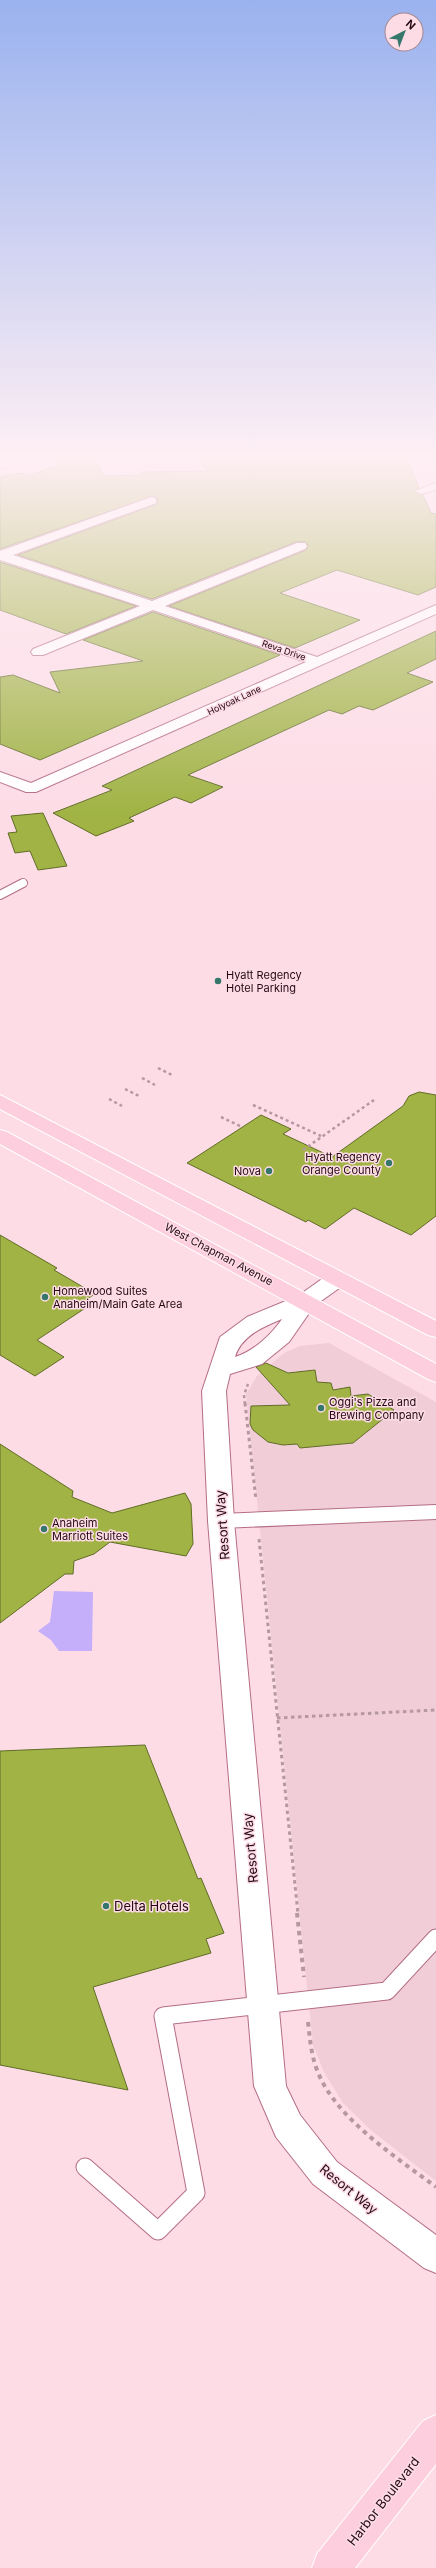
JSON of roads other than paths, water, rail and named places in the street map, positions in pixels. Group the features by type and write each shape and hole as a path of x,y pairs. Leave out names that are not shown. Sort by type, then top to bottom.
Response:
{"main road":[{"path":"0,1101 436,1330"},
{"name":"West Chapman Avenue","path":"0,1136 306,1301 436,1374"},
{"name":"Harbor Boulevard","path":"331,2568 436,2434"}],"street":[{"name":"Reva Drive","path":"60,575 317,661"},
{"path":"38,652 228,575"},
{"name":"Holyoak Lane","path":"0,776 31,789 172,728 436,608"},
{"name":"Resort Way","path":"337,1279 306,1301 281,1337 254,1359 222,1369 214,1391 221,1520 270,2086 288,2126 325,2173 436,2256"}],"lane":[{"path":"2,892 23,883"},
{"path":"221,1520 436,1512"},
{"path":"85,2167 158,2232 196,2193 163,2016 264,2006 387,1991 436,1938"}],"place":[{"name":"Hyatt Regency Hotel Parking","path":"218,981"},
{"name":"Hyatt Regency Orange County","path":"389,1163"},
{"name":"Nova","path":"269,1171"},
{"name":"Homewood Suites Anaheim/Main Gate Area","path":"45,1297"},
{"name":"Oggi's Pizza and Brewing Company","path":"321,1408"},
{"name":"Anaheim Marriott Suites","path":"44,1529"},
{"name":"Delta Hotels","path":"106,1906"}]}
